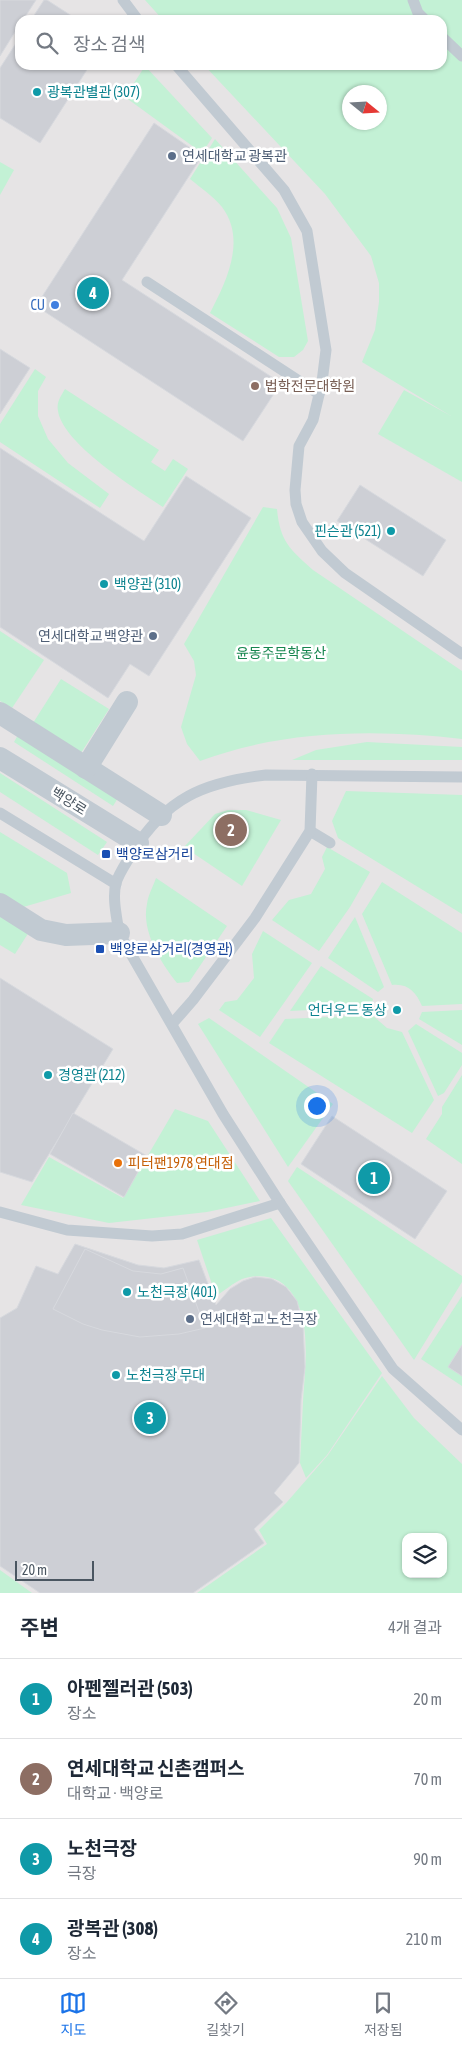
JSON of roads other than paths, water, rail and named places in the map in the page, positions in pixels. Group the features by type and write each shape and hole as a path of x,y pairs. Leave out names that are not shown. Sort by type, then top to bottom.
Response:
{"street":[{"path":"86,768 127,702"},
{"path":"0,713 160,815"},
{"name":"백양로","path":"0,758 138,843"},
{"path":"0,904 41,930 66,935 119,933"}],"lane":[{"path":"123,0 134,15"},
{"path":"413,0 419,15"},
{"path":"447,42 462,56"},
{"path":"180,70 284,190 306,231 326,350 313,420 299,446 295,490 296,504 302,522 322,552 345,574 461,650"},
{"path":"147,282 319,394"},
{"path":"172,1024 193,1000 255,918 310,831 312,774"},
{"path":"462,776 266,775 240,778 210,786 181,799 160,815 138,843 116,884 116,912 119,933 223,1114 280,1204 393,1369 462,1430"},
{"path":"0,813 116,884"},
{"path":"310,831 330,843"},
{"path":"0,1212 67,1230 152,1236 182,1234 280,1204"}],"place":[{"name":"광복관별관 (307)","path":"37,92"},
{"name":"연세대학교 광복관","path":"172,156"},
{"name":"광복관 (308)","path":"93,293"},
{"name":"CU","path":"55,305"},
{"name":"법학전문대학원","path":"255,386"},
{"name":"핀슨관 (521)","path":"391,531"},
{"name":"백양관 (310)","path":"104,584"},
{"name":"연세대학교 백양관","path":"153,636"},
{"name":"연세대학교 신촌캠퍼스","path":"231,830"},
{"name":"백양로삼거리","path":"106,854"},
{"name":"백양로삼거리(경영관)","path":"100,949"},
{"name":"언더우드 동상","path":"397,1010"},
{"name":"경영관 (212)","path":"48,1075"},
{"name":"피터팬1978 연대점","path":"118,1163"},
{"name":"아펜젤러관 (503)","path":"374,1178"},
{"name":"노천극장 (401)","path":"127,1292"},
{"name":"연세대학교 노천극장","path":"190,1319"},
{"name":"노천극장 무대","path":"116,1375"},
{"name":"노천극장","path":"150,1418"}],"park label":[{"name":"윤동주문학동산","path":"281,653"}]}
